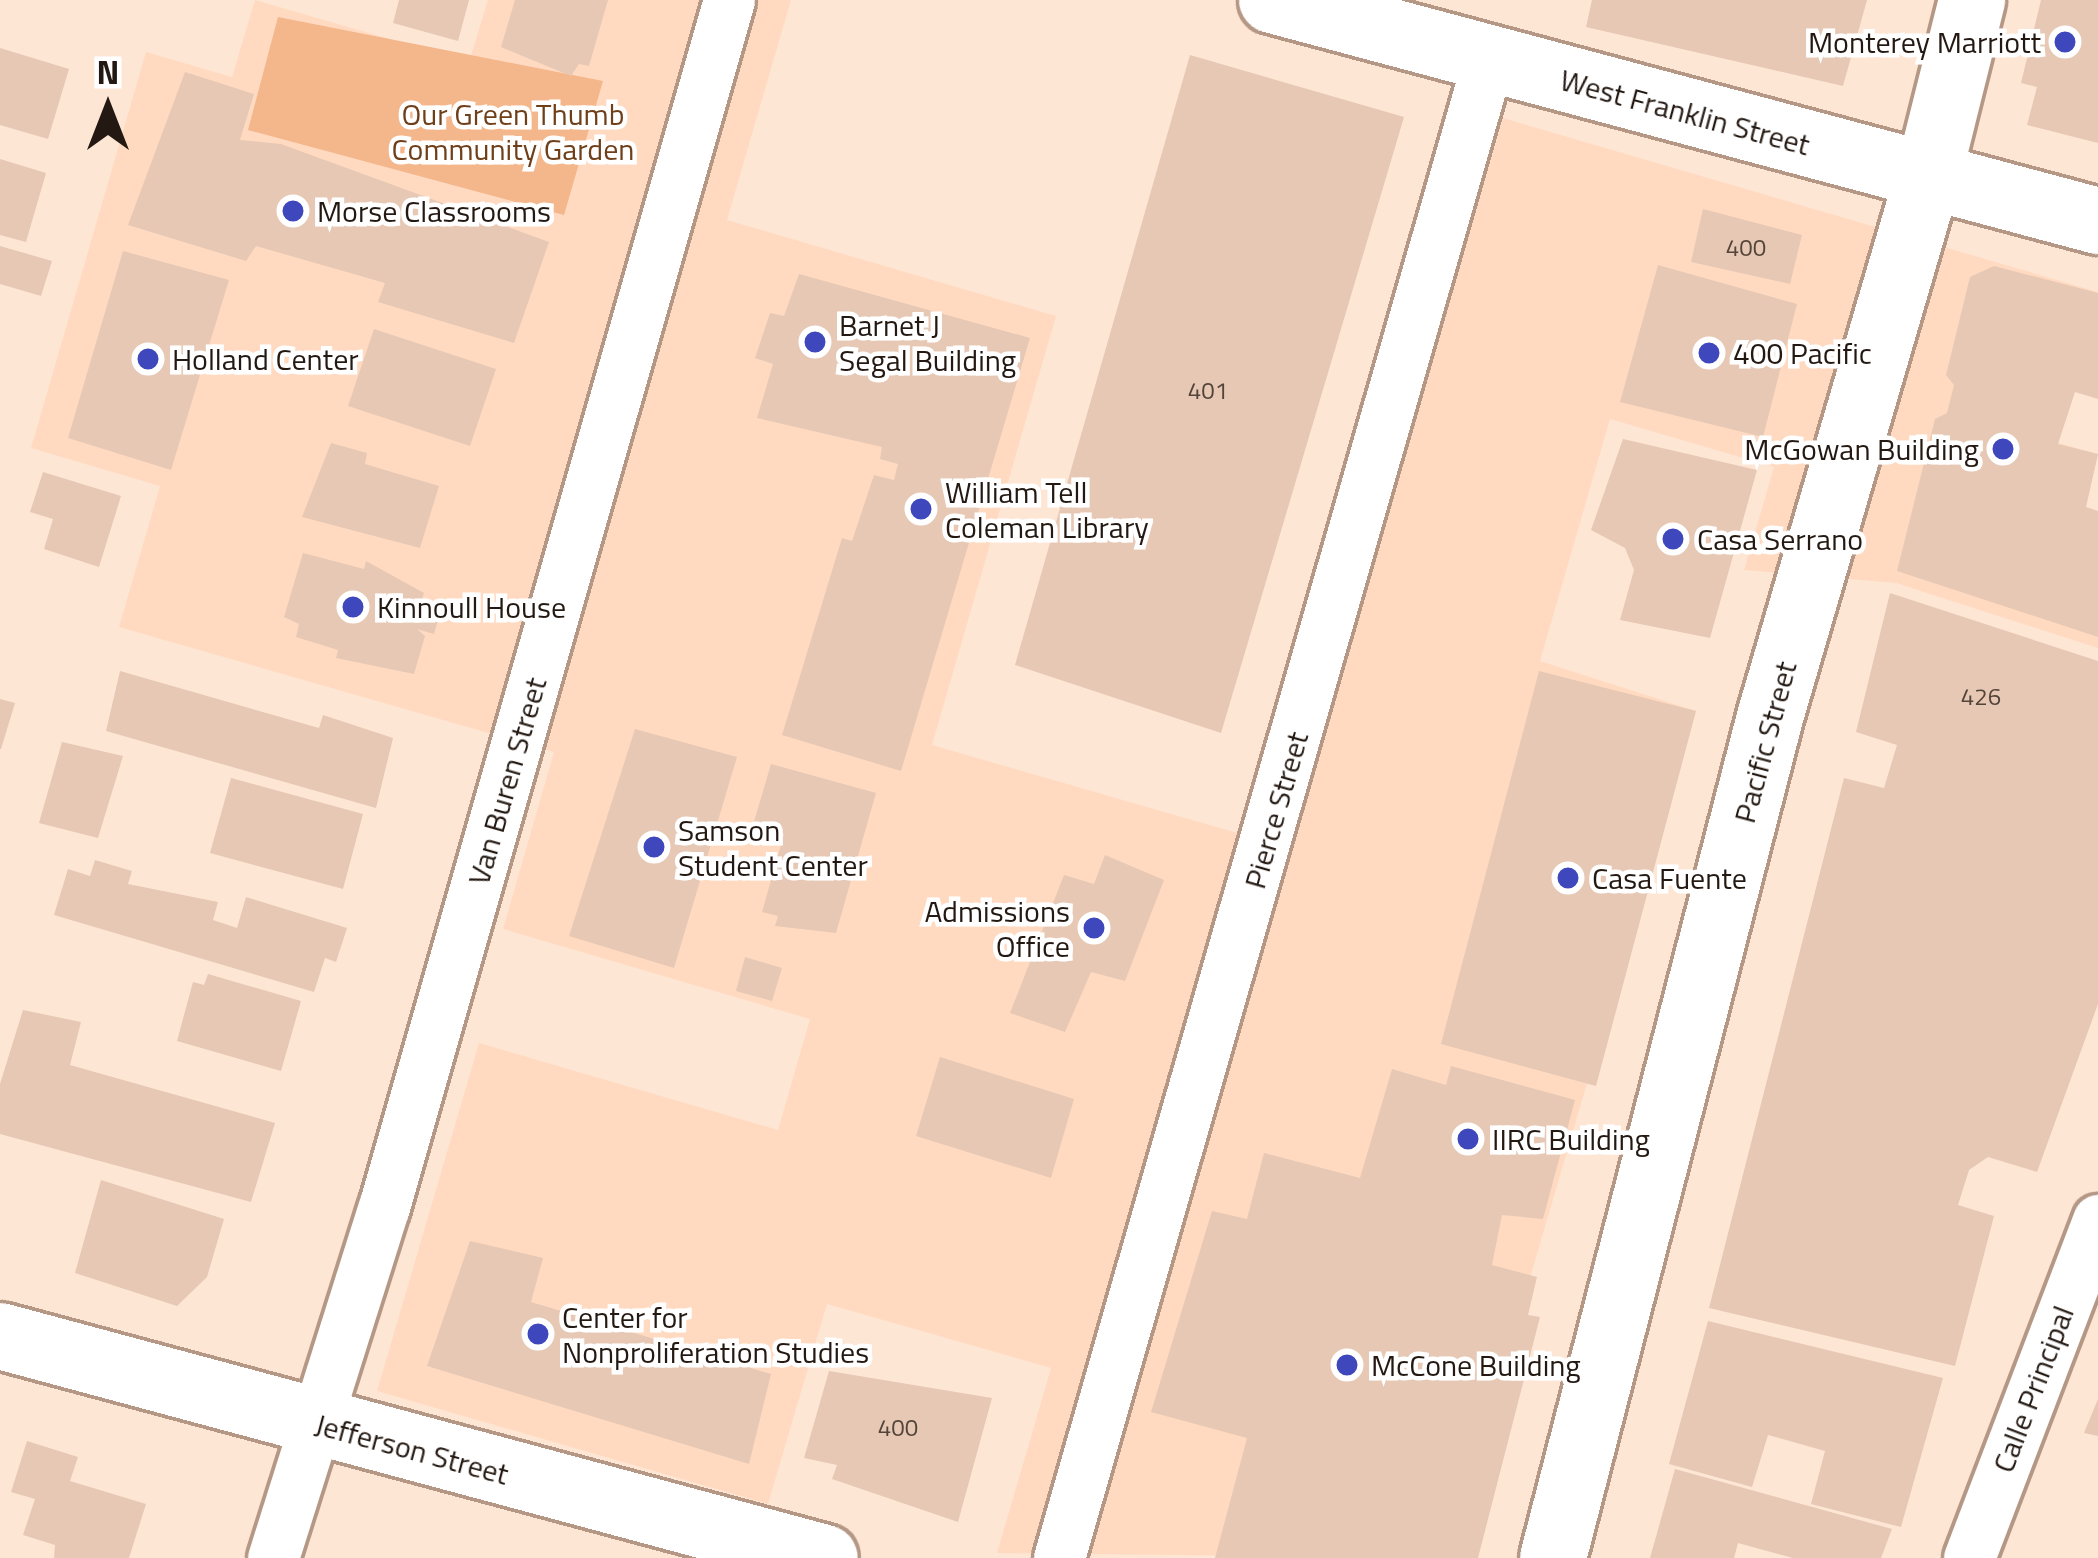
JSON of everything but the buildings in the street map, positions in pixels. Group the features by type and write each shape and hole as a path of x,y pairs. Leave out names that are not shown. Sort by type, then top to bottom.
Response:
{"main road":[{"name":"West Franklin Street","path":"1272,0 2098,221"},
{"name":"Pacific Street","path":"1553,1558 1770,717 1928,177 1972,0"},
{"name":"Jefferson Street","path":"0,1336 790,1553"}],"street":[{"name":"Van Buren Street","path":"273,1558 388,1191 729,0"},
{"name":"Pierce Street","path":"1058,1558 1488,61"},
{"name":"Calle Principal","path":"1969,1558 2098,1220"}],"shaded area":[{"path":"255,0 469,62 488,0 791,0 727,220 1056,316 932,745 1289,848 1503,118 2098,292 2058,443 2098,454 2084,513 2098,576 2098,648 1896,583 1744,570 1774,467 1610,419 1540,661 1696,711 1448,1558 997,1553 1051,1368 827,1304 768,1504 377,1391 479,1043 778,1130 810,1019 503,929 554,752 119,627 160,486 31,448 146,52 232,77"}],"green space":[{"name":"Our Green Thumb Community Garden","path":"278,17 603,81 564,215 248,130"}],"place":[{"name":"Monterey Marriott","path":"2065,42"},
{"name":"Morse Classrooms","path":"293,211"},
{"name":"Barnet J Segal Building","path":"815,342"},
{"name":"400 Pacific","path":"1709,353"},
{"name":"Holland Center","path":"148,359"},
{"name":"McGowan Building","path":"2003,449"},
{"name":"William Tell Coleman Library","path":"921,509"},
{"name":"Casa Serrano","path":"1673,539"},
{"name":"Kinnoull House","path":"353,607"},
{"name":"Samson Student Center","path":"654,847"},
{"name":"Casa Fuente","path":"1568,878"},
{"name":"Admissions Office","path":"1094,928"},
{"name":"IIRC Building","path":"1468,1139"},
{"name":"Center for Nonproliferation Studies","path":"538,1334"},
{"name":"McCone Building","path":"1347,1365"}]}
